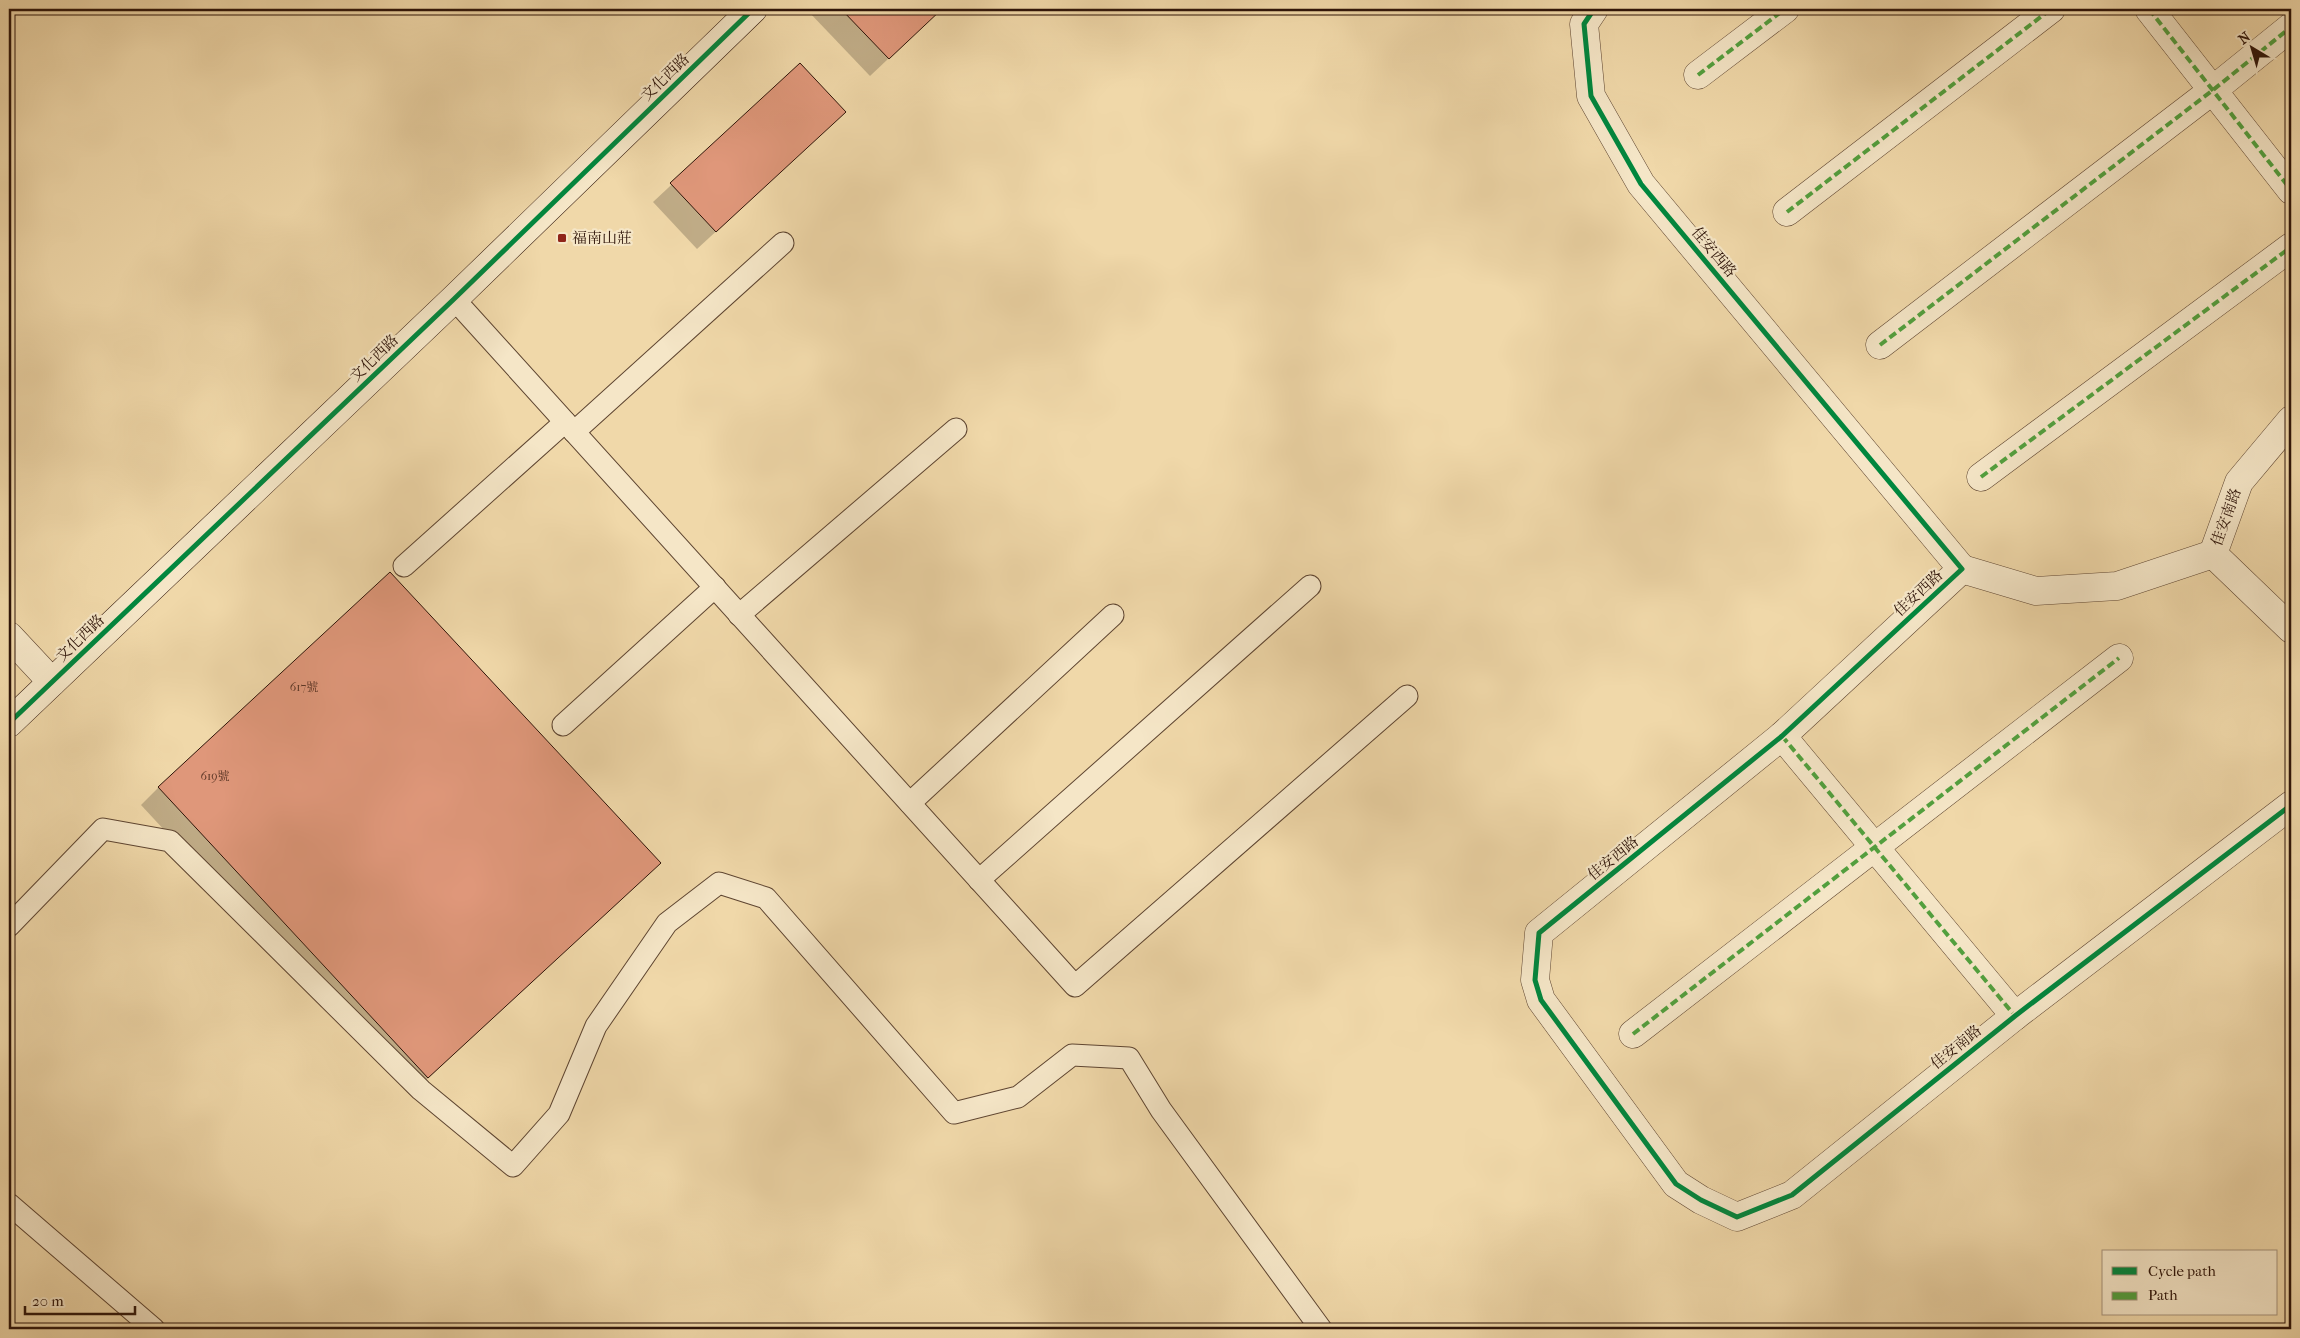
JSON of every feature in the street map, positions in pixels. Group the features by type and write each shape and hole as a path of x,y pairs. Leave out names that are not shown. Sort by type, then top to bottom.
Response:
{"street":[{"name":"文化西路","path":"9,723 454,299 753,9"},
{"name":"佳安西路","path":"1594,9 1584,24 1591,96 1641,184 1962,569 1782,736 1539,933 1535,980 1541,1000 1638,1132"},
{"path":"1698,75 1785,9"},
{"path":"1787,212 2051,9"},
{"path":"2154,10 2213,90 2291,190"},
{"path":"1880,345 2213,90 2291,27"},
{"path":"1981,477 2291,247"},
{"name":"佳安南路","path":"2291,420 2239,482 2213,554 2291,629"},
{"path":"1962,569 2036,591 2117,586 2213,554"},
{"path":"9,636 52,682"},
{"path":"1633,1034 2119,658"},
{"path":"1782,736 2015,1016"},
{"name":"佳安南路","path":"1638,1132 1676,1184 1701,1200 1737,1217 1792,1194 2015,1016 2291,805"}],"lane":[{"path":"404,566 783,243"},
{"path":"454,299 1075,986 1407,696"},
{"path":"739,614 956,429"},
{"path":"979,880 1310,586"},
{"path":"563,725 715,588"},
{"path":"910,803 1113,615"},
{"path":"9,926 103,829 170,842 421,1090 513,1166 559,1114 596,1026 667,923 718,883 758,895 766,898 954,1113 1018,1097 1072,1055 1129,1058 1161,1110 1321,1329"},
{"path":"9,1204 154,1329"}],"building":[{"path":"841,9 942,9 889,59"},
{"path":"800,63 846,112 716,232 670,183"},
{"path":"390,572 661,863 428,1078 158,787"}],"marked path":[{"path":"1698,75 1785,9"},
{"path":"1787,212 2051,9"},
{"path":"2149,9 2291,190"},
{"path":"1880,345 2213,90 2291,27"},
{"path":"1981,477 2291,247"},
{"path":"1633,1034 2119,658"},
{"path":"1782,736 2015,1016"}],"cycle path":[{"path":"9,723 454,299 753,9"},
{"path":"1594,9 1584,24 1591,96 1641,184 1962,569 1782,736 1539,933 1535,980 1541,1000 1676,1184 1701,1200 1737,1217 1792,1195 2015,1016 2291,805"}],"place":[{"name":"福南山莊","path":"562,238"}]}
